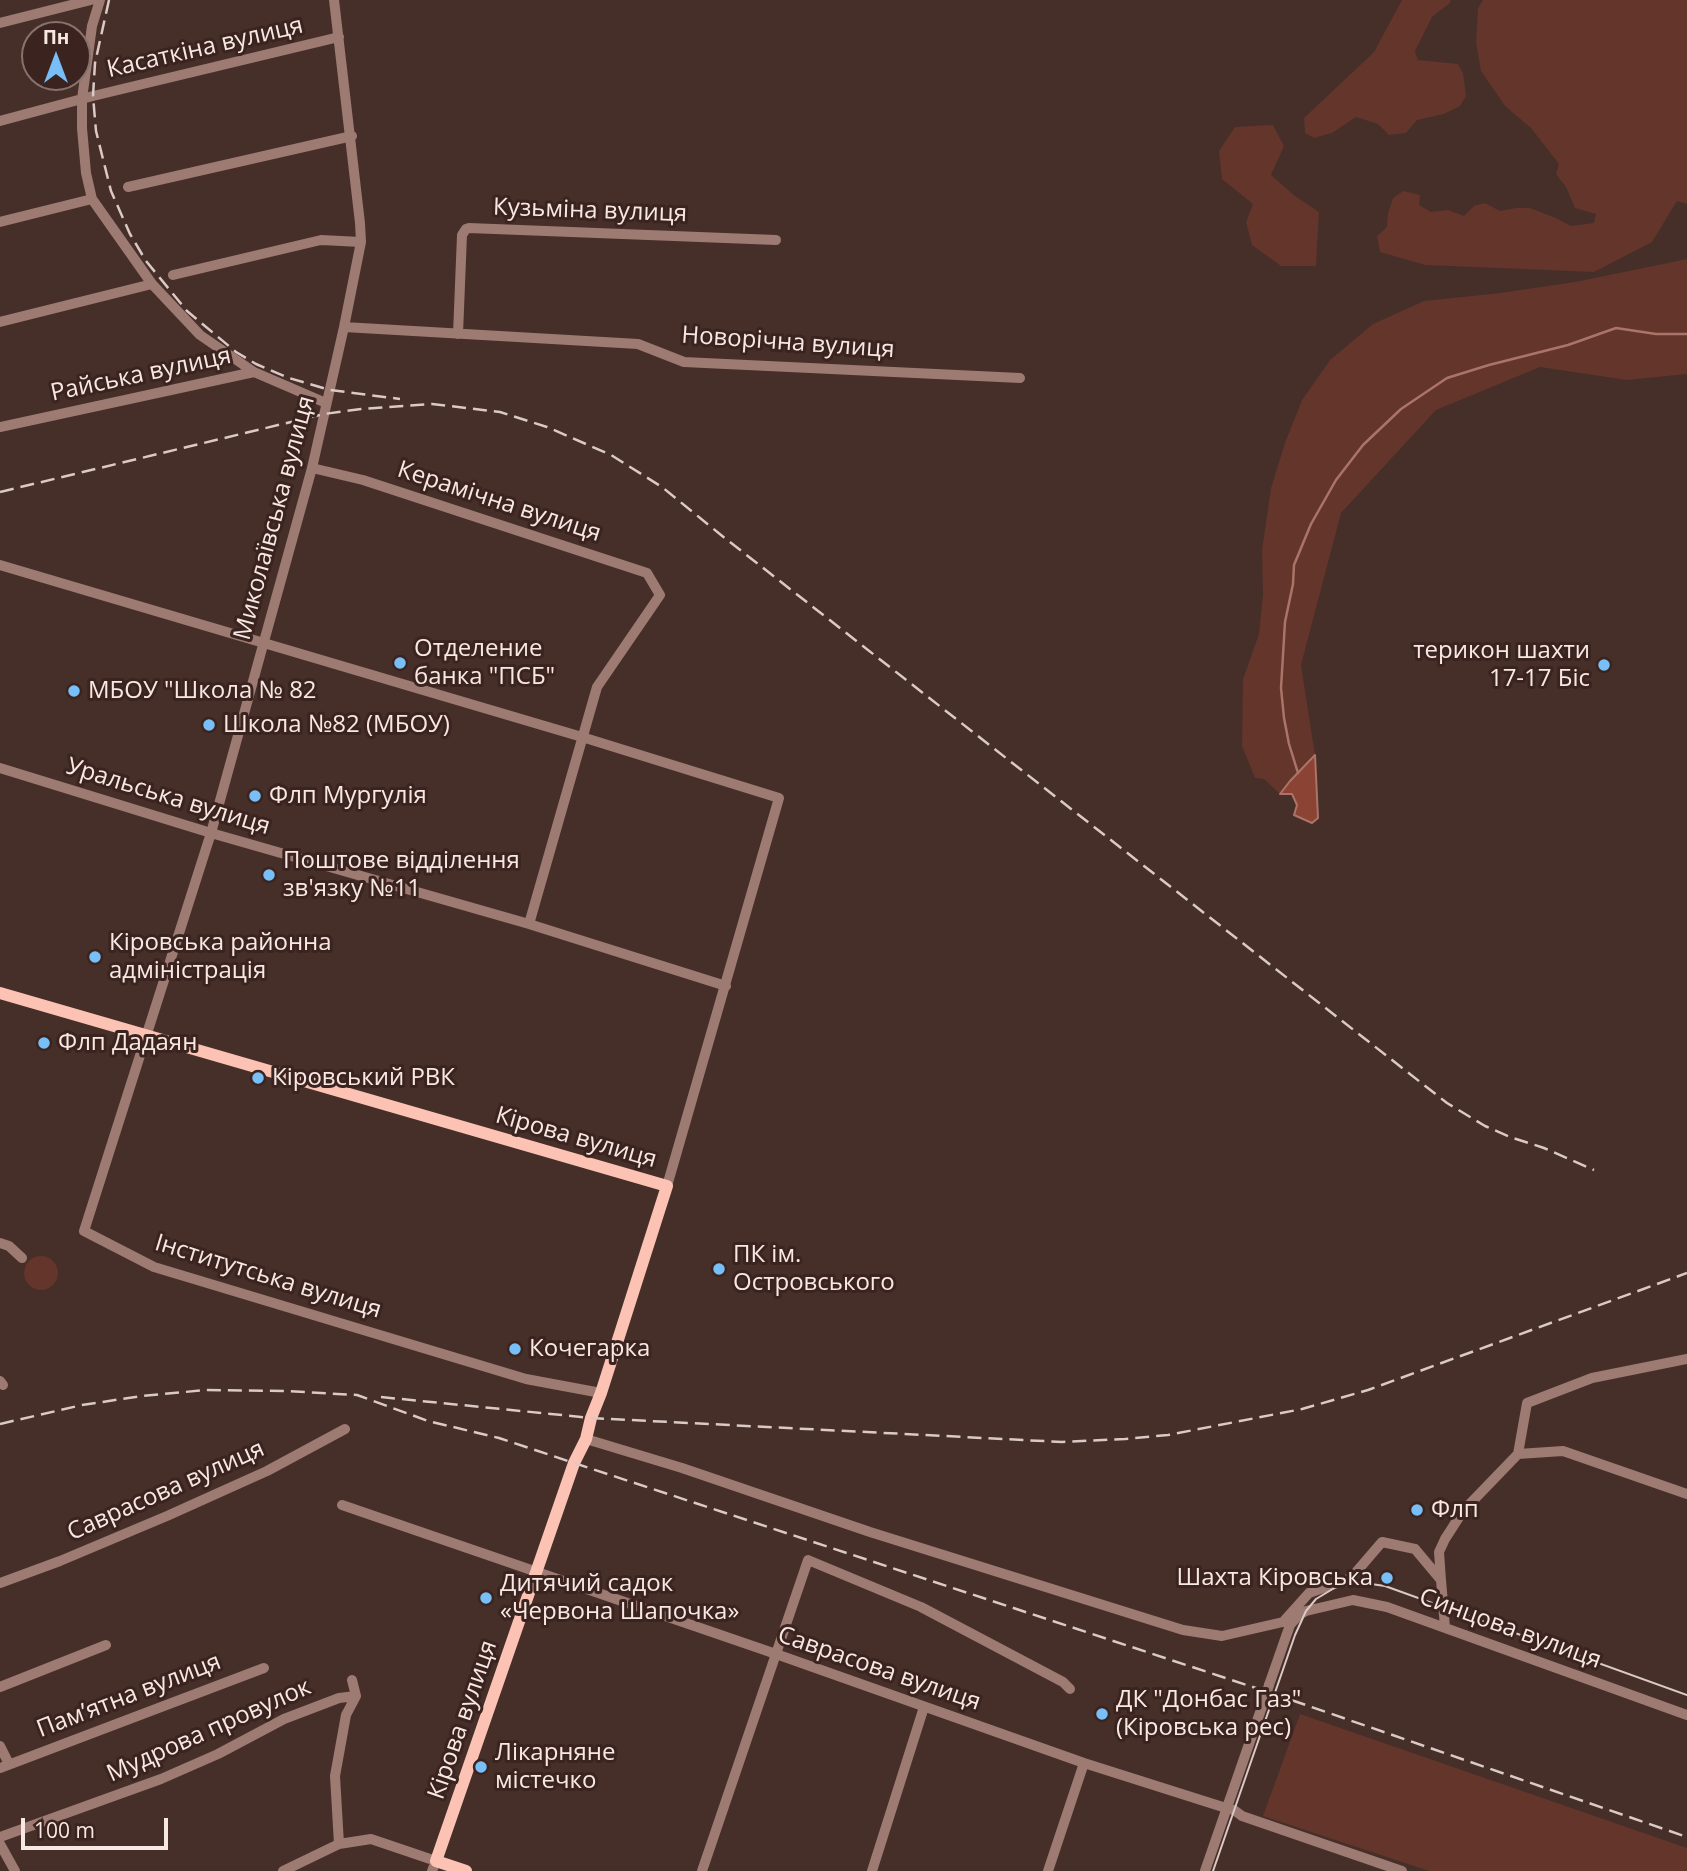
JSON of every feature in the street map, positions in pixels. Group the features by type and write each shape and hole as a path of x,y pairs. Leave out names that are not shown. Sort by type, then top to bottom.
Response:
{"main road":[{"name":"Кірова вулиця","path":"0,993 667,1186 586,1439 574,1463 434,1866"},
{"path":"434,1866 466,1871"}],"street":[{"path":"0,23 91,0"},
{"path":"100,0 92,26 82,99 86,173 92,199 152,284 200,335 254,372"},
{"name":"Миколаївська вулиця","path":"147,1035 211,833 265,643 312,468 361,242 352,136 334,0"},
{"name":"Касаткіна вулиця","path":"0,121 339,37"},
{"path":"128,187 352,136"},
{"path":"0,222 92,199"},
{"name":"Кузьміна вулиця","path":"458,334 462,236 469,228 776,240"},
{"path":"173,275 321,240 361,242"},
{"path":"0,322 152,284"},
{"name":"Новорічна вулиця","path":"344,327 638,344 684,362 1020,378"},
{"name":"Райська вулиця","path":"0,427 254,372 326,403"},
{"name":"Керамічна вулиця","path":"312,468 363,480 648,573 660,595 597,687 582,737"},
{"path":"0,565 779,798 667,1186"},
{"path":"529,924 582,737"},
{"name":"Уральська вулиця","path":"0,768 211,833 529,924 726,986"},
{"name":"Інститутська вулиця","path":"147,1035 84,1231 154,1267 526,1379 601,1393"},
{"path":"0,1243 9,1246 23,1258"},
{"path":"1445,1627 1439,1552 1463,1511 1518,1454 1527,1403 1592,1378 1687,1359"},
{"name":"Саврасова вулиця","path":"0,1583 60,1561 267,1472 345,1429"},
{"path":"586,1439 1183,1630 1222,1636 1283,1622 1309,1593 1351,1578 1382,1542 1415,1549 1441,1580"},
{"path":"1518,1454 1563,1451 1687,1494"},
{"name":"Саврасова вулиця","path":"342,1504 1084,1763 1226,1808 1241,1816 1398,1870"},
{"path":"702,1871 808,1560 921,1607 1063,1682 1070,1689"},
{"name":"Синцова вулиця","path":"1226,1808 1290,1625 1300,1614 1353,1600 1387,1607 1687,1715"},
{"path":"0,1687 106,1645"},
{"name":"Пам’ятна вулиця","path":"0,1746 4,1766 264,1668"},
{"path":"339,1844 335,1776 346,1715 356,1696 352,1680"},
{"name":"Мудрова провулок","path":"0,1837 161,1779 218,1754 284,1719 339,1698 356,1696"},
{"path":"872,1871 924,1706"},
{"path":"1048,1871 1084,1763"},
{"path":"1205,1871 1226,1808"},
{"path":"283,1871 300,1866 339,1844 371,1839 434,1866"},
{"path":"0,1844 15,1871"}],"shaded area":[{"path":"1402,0 1451,0 1432,17 1415,51 1418,60 1458,64 1463,73 1466,96 1460,106 1444,114 1417,120 1406,133 1389,135 1378,124 1356,117 1332,133 1314,138 1305,133 1304,118 1374,52"},
{"path":"1483,0 1687,0 1687,204 1677,201 1652,242 1594,272 1425,265 1380,252 1377,236 1387,227 1393,198 1403,191 1420,195 1419,205 1431,212 1448,210 1464,216 1474,206 1485,203 1500,211 1530,208 1571,226 1594,223 1596,214 1575,208 1566,187 1556,174 1559,164 1531,128 1505,106 1481,71 1476,42 1478,8"},
{"path":"1273,125 1284,146 1271,175 1319,212 1316,266 1281,266 1252,245 1246,222 1253,204 1222,179 1219,151 1235,127"},
{"path":"1687,259 1687,374 1627,380 1540,367 1436,410 1341,513 1301,665 1315,755 1280,794 1264,779 1255,778 1242,746 1243,679 1259,634 1263,595 1262,550 1271,488 1302,400 1330,360 1373,324 1424,301 1575,282"},
{"path":"1315,755 1318,818 1312,823 1294,815 1297,805 1292,794 1280,794"},
{"path":"41,1256 53,1261 58,1273 53,1285 41,1290 29,1285 24,1273 29,1261"},
{"path":"1300,1714 1687,1848 1687,1871 1429,1871 1263,1816"}],"waterway":[{"path":"1298,773 1289,744 1281,688 1285,622 1294,565 1311,524 1336,480 1363,445 1401,409 1447,378 1568,345 1616,328 1656,334 1687,334"}],"tram line":[{"path":"1213,1871 1295,1635 1306,1611 1316,1599 1336,1587 1364,1583 1385,1586 1687,1695"}],"railway":[{"path":"109,0 95,63 93,96 96,131 111,191 130,234 146,261 187,311 236,352 256,364 289,378 330,390 400,399"},
{"path":"0,492 324,414 361,409 432,404 500,412 547,427 611,455 662,487 1447,1103 1485,1126 1594,1170"},
{"path":"381,1397 591,1418 1062,1442 1168,1435 1302,1409 1368,1390 1687,1273"},
{"path":"0,1424 82,1405 206,1390 357,1395 428,1421 499,1438 1274,1694 1687,1837"}],"place":[{"name":"Отделение банка \"ПСБ\"","path":"400,663"},
{"name":"терикон шахти 17-17 Біс","path":"1604,665"},
{"name":"МБОУ \"Школа № 82","path":"74,691"},
{"name":"Школа №82 (МБОУ)","path":"209,725"},
{"name":"Флп Мургулія","path":"255,796"},
{"name":"Поштове відділення зв'язку №11","path":"269,875"},
{"name":"Кіровська районна адміністрація","path":"95,957"},
{"name":"Флп Дадаян","path":"44,1043"},
{"name":"Кіровський РВК","path":"258,1078"},
{"name":"ПК ім. Островського","path":"719,1269"},
{"name":"Кочегарка","path":"515,1349"},
{"name":"Флп","path":"1417,1510"},
{"name":"Шахта Кіровська","path":"1387,1578"},
{"name":"Дитячий садок «Червона Шапочка»","path":"486,1598"},
{"name":"ДК \"Донбас Газ\" (Кіровська рес)","path":"1102,1714"},
{"name":"Лікарняне містечко","path":"481,1767"}]}
